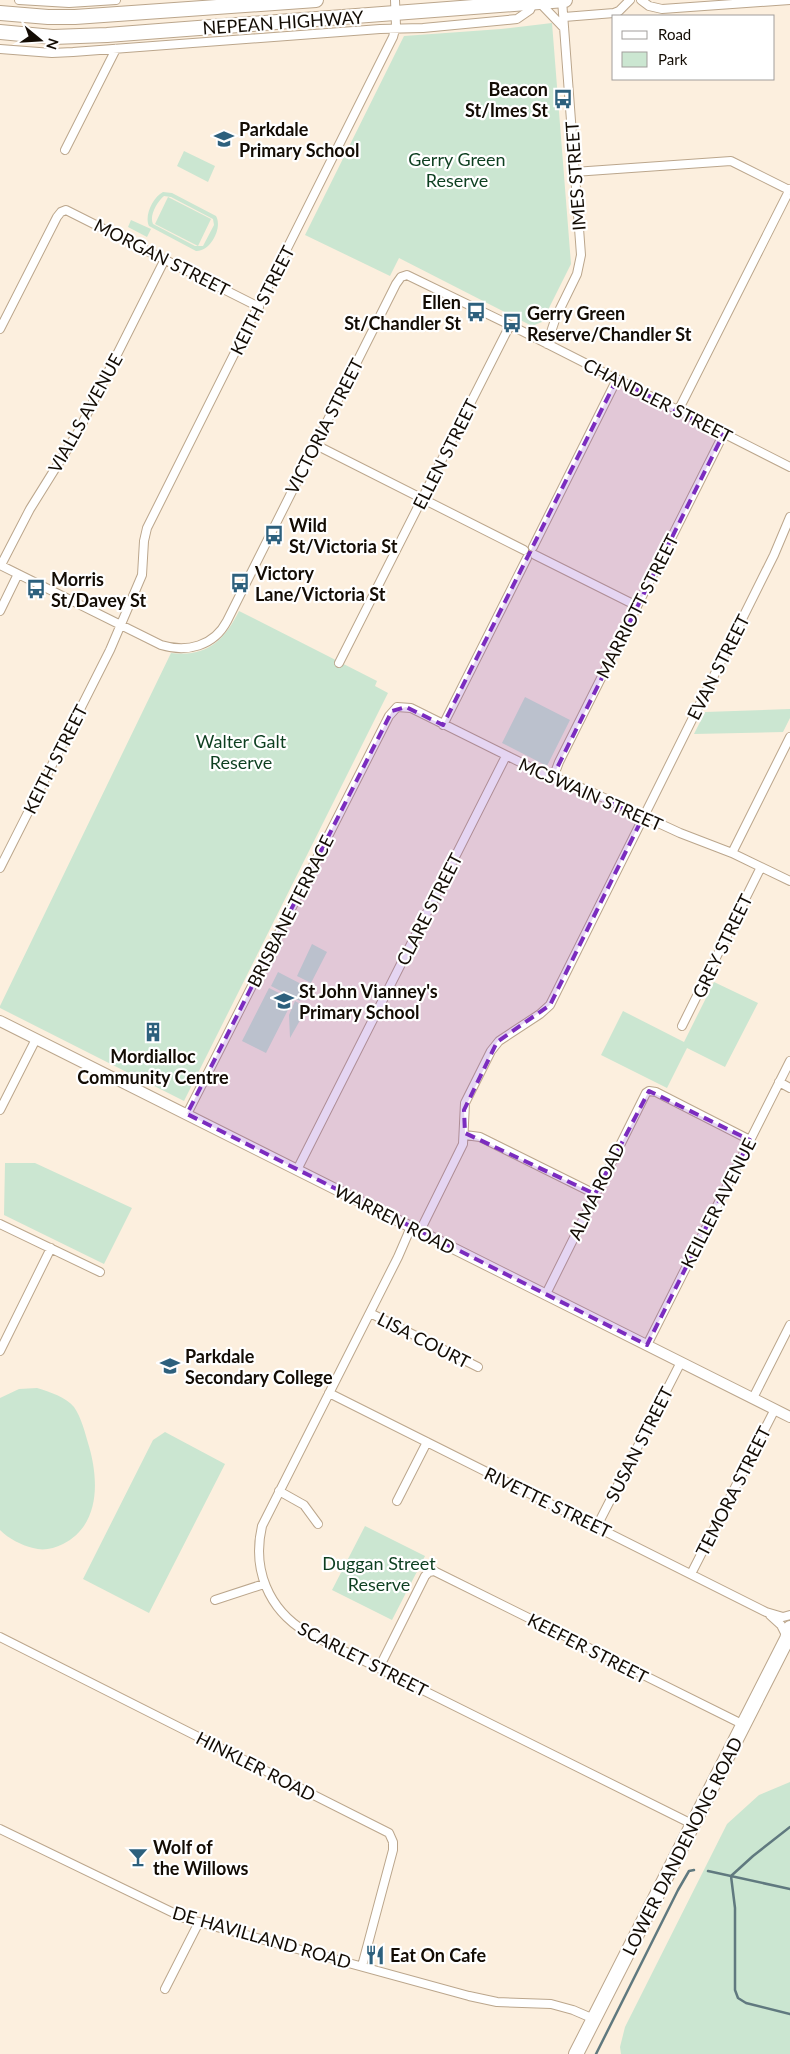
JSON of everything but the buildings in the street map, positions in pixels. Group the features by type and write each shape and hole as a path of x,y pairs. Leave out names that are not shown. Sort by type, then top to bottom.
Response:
{"highway":[{"name":"NEPEAN HIGHWAY","path":"0,13 75,18 230,3 316,0"},
{"name":"NEPEAN HIGHWAY","path":"0,32 53,37 88,36 396,7 563,0"},
{"name":"LOWER DANDENONG ROAD","path":"576,2054 789,1634"}],"street":[{"path":"19,0 55,3 116,0"},
{"name":"IMES STREET","path":"543,342 580,264 563,0"},
{"path":"564,18 619,11 630,0"},
{"path":"641,0 649,6 662,9 790,0"},
{"path":"0,49 52,53 395,30 517,19 530,10 536,2 564,28"},
{"name":"KEITH STREET","path":"0,868 110,650 143,570 144,541 147,528 366,94 395,30 396,7"},
{"path":"65,150 116,49"},
{"path":"574,172 731,161 790,189 678,411"},
{"name":"MORGAN STREET","path":"0,329 57,216 64,210 72,212 259,307"},
{"name":"VIALLS AVENUE","path":"0,565 30,509 78,432 165,259"},
{"name":"VICTORIA STREET","path":"0,565 161,645 180,649 201,646 219,634 396,284 404,276 418,279"},
{"name":"CHANDLER STREET","path":"418,279 790,467"},
{"name":"ELLEN STREET","path":"339,663 510,325"},
{"path":"533,547 617,379"},
{"name":"MARRIOTT STREET","path":"553,778 559,762 636,606 724,435"},
{"path":"314,444 524,550"},
{"name":"EVAN STREET","path":"465,1135 465,1103 491,1051 499,1041 540,1014 550,1004 774,555 790,518"},
{"path":"524,550 527,547 533,547"},
{"path":"533,547 536,555 636,606"},
{"path":"524,550 527,558"},
{"path":"527,558 532,558 536,555"},
{"path":"443,725 527,558"},
{"path":"0,611 18,574"},
{"name":"MCSWAIN STREET","path":"394,708 406,707 553,778 589,791 643,817 732,853 790,881"},
{"name":"BRISBANE TERRACE","path":"186,1114 394,708"},
{"path":"732,853 790,737"},
{"name":"CLARE STREET","path":"297,1170 506,756"},
{"name":"GREY STREET","path":"682,1026 761,867"},
{"name":"WARREN ROAD","path":"0,1021 790,1417"},
{"path":"0,1110 36,1039"},
{"name":"KEILLER AVENUE","path":"647,1345 790,1061"},
{"path":"779,1082 790,1088"},
{"name":"ALMA ROAD","path":"546,1294 643,1097 650,1091 656,1092 750,1140"},
{"path":"465,1135 480,1137 595,1194"},
{"name":"SCARLET STREET","path":"465,1135 461,1149 398,1256 262,1526 259,1544 259,1563 264,1584 274,1603 293,1624 692,1824"},
{"path":"0,1224 100,1272"},
{"path":"0,1351 51,1248"},
{"name":"LISA COURT","path":"370,1313 478,1367"},
{"path":"753,1398 790,1325"},
{"name":"SUSAN STREET","path":"597,1526 681,1362"},
{"name":"RIVETTE STREET","path":"329,1393 766,1612 783,1617 790,1615"},
{"name":"TEMORA STREET","path":"691,1574 775,1409"},
{"path":"397,1501 427,1442"},
{"path":"279,1492 304,1505 318,1524"},
{"name":"KEEFER STREET","path":"379,1668 425,1576 432,1571 744,1725"},
{"path":"216,1600 264,1584"},
{"name":"RIVETTE STREET","path":"766,1612 789,1634"},
{"name":"HINKLER ROAD","path":"0,1637 389,1833 393,1842 393,1850 362,1966"},
{"name":"DE HAVILLAND ROAD","path":"0,1829 178,1916 485,2000 509,2003 551,2004 573,2010 594,2019"},
{"path":"165,1989 200,1922"}],"highlighted area":[{"path":"617,379 723,435 552,778 643,817 550,1005 497,1042 464,1110 465,1133 595,1194 649,1091 750,1140 647,1345 187,1114 392,711 406,707 443,725"}],"green space":[{"name":"Gerry Green Reserve","path":"552,23 571,264 542,322 532,326 399,258 390,276 305,235 404,36 501,29"},
{"path":"184,151 215,166 208,182 177,166"},
{"path":"163,192 172,193 216,216 218,227 214,238 206,248 196,251 149,226 149,212 159,194","holes":["164,196 171,197 213,219 214,225 203,246 195,246 153,224 154,209"]},
{"path":"168,197 211,219 198,246 155,224"},
{"path":"131,220 151,229 147,237 128,227"},
{"name":"Walter Galt Reserve","path":"239,611 377,681 375,686 388,693 184,1101 0,1008 0,1006 171,653 184,654 195,652 213,645 227,631"},
{"path":"525,697 570,720 547,766 502,743"},
{"path":"790,709 790,718 783,732 694,734 705,712"},
{"path":"312,944 327,952 311,983 297,976"},
{"path":"278,972 307,987 300,1001 271,986"},
{"path":"714,982 758,1003 725,1067 687,1048 667,1088 601,1055 623,1011 684,1042"},
{"path":"269,988 293,1000 266,1053 242,1041"},
{"path":"295,1001 307,1008 290,1038 289,1015"},
{"path":"5,1163 35,1163 132,1208 104,1264 4,1215"},
{"path":"37,1388 62,1398 74,1407 81,1420 92,1457 95,1485 91,1513 84,1525 75,1536 63,1544 44,1549 33,1548 20,1543 0,1530 0,1398 19,1389"},
{"path":"165,1432 225,1464 149,1613 83,1579 153,1440"},
{"name":"Duggan Street Reserve","path":"365,1526 425,1556 392,1620 332,1590"},
{"path":"790,1782 790,2054 621,2054 620,2047 625,2027 727,1824 759,1795"}],"waterway":[{"path":"790,1827 731,1876 735,1908 735,1990 738,1998 746,2003 790,2014"},
{"path":"596,2054 678,1890 689,1871 694,1870"},
{"path":"708,1871 790,1889"}],"place":[{"name":"Beacon St/Imes St","path":"563,99"},
{"name":"Parkdale Primary School","path":"224,139"},
{"name":"Ellen St/Chandler St","path":"476,312"},
{"name":"Gerry Green Reserve/Chandler St","path":"512,323"},
{"name":"Wild St/Victoria St","path":"274,535"},
{"name":"Victory Lane/Victoria St","path":"240,583"},
{"name":"Morris St/Davey St","path":"36,589"},
{"name":"St John Vianney's Primary School","path":"284,1001"},
{"name":"Mordialloc Community Centre","path":"153,1032"},
{"name":"Parkdale Secondary College","path":"170,1366"},
{"name":"Wolf of the Willows","path":"138,1857"},
{"name":"Eat On Cafe","path":"375,1955"}]}
